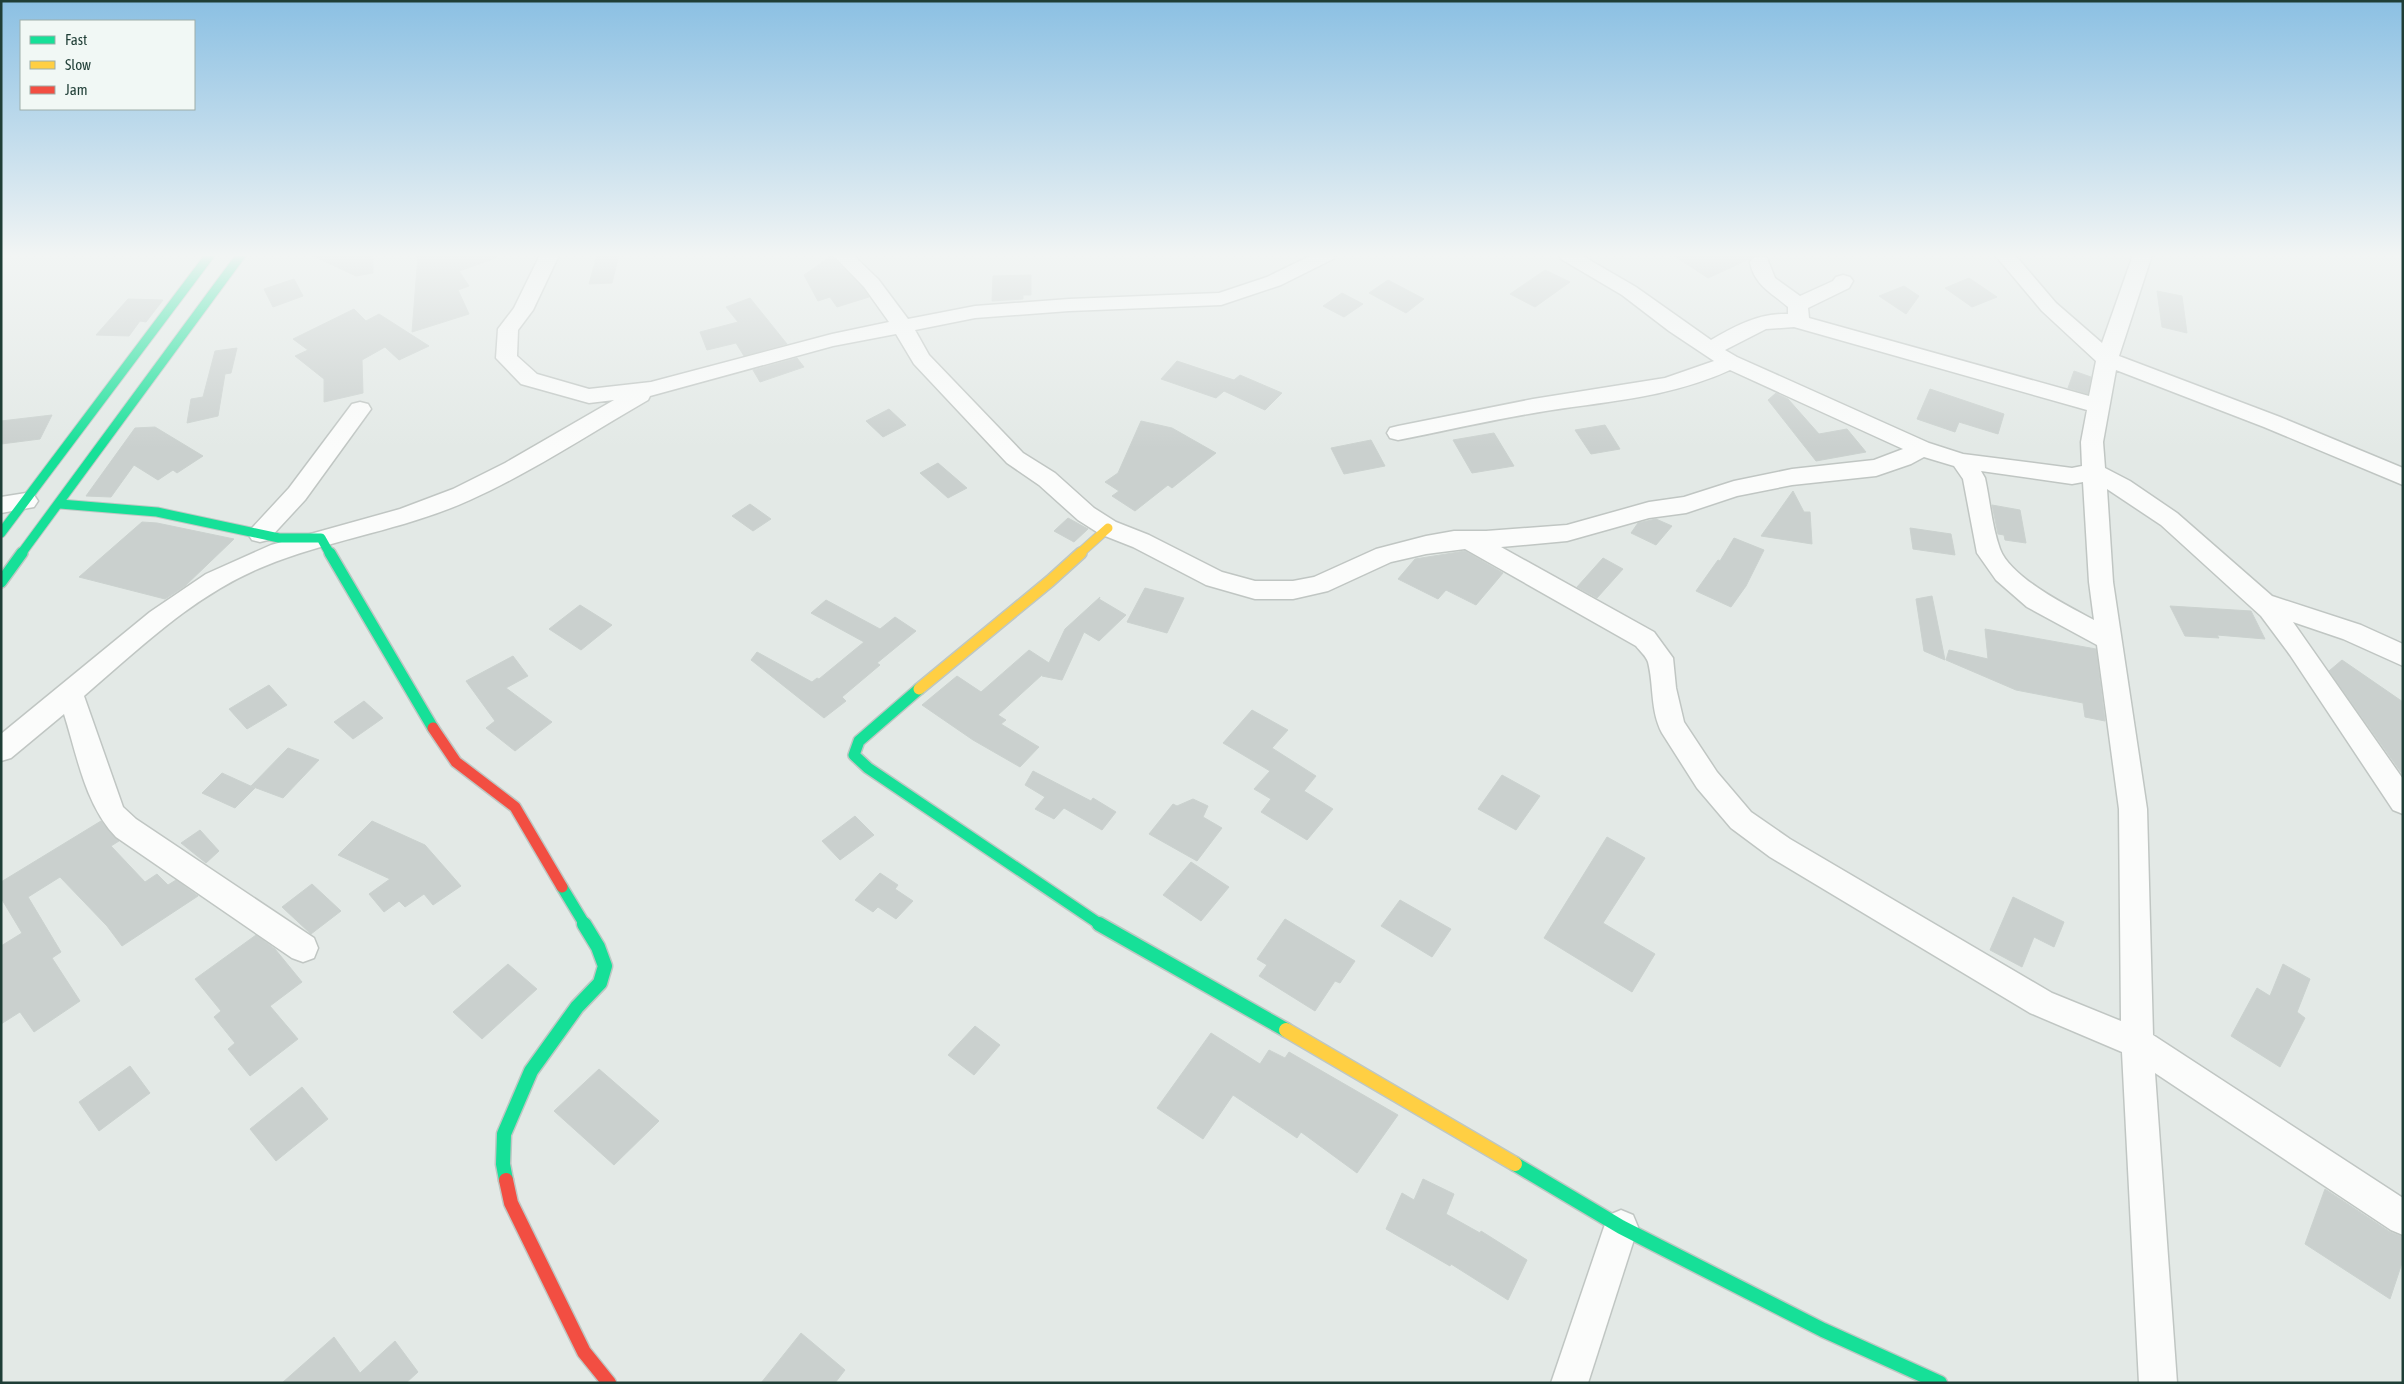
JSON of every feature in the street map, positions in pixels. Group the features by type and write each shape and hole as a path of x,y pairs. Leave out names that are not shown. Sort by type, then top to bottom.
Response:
{"street":[{"path":"1,533 162,320"},
{"path":"1,582 194,320"},
{"path":"515,320 508,329 507,358 529,379 589,396 651,389 832,340 938,320"},
{"path":"897,320 921,359 1015,458 1046,479 1086,514 1108,528 1142,541 1215,579 1255,590 1293,590 1319,584 1385,556 1445,542 1567,532 1649,510 1686,505 1734,489 1792,477 1876,468 1903,459 1921,448"},
{"path":"1666,320 1730,362 1921,448 1962,461 2072,476 2094,472 2122,487 2168,519 2263,602 2299,648 2403,802"},
{"path":"1711,349 1761,322 1776,320"},
{"path":"1819,320 2099,406"},
{"path":"2063,320 2107,359 2272,422 2403,477"},
{"path":"2121,320 2107,359 2092,442 2101,582 2133,809 2138,1043 2158,1383"},
{"path":"1398,434 1550,403 1672,385 1704,375 1730,362"},
{"path":"1,750 191,594 239,568 274,553 320,538 382,523 488,484 582,426 651,389"},
{"path":"260,534 297,494 360,409"},
{"path":"1962,461 1974,478 1989,552 2005,574 2036,600 2109,640"},
{"path":"1,505 26,501"},
{"path":"60,504 157,512 279,538 320,538"},
{"path":"1108,528 1050,581 873,728 859,741 854,755 868,768 1087,917 1418,1105 1620,1227 1823,1330 1940,1383"},
{"path":"320,538 417,704 456,762 515,807 598,946 605,966 600,984 577,1007 531,1071 504,1134 503,1164 511,1203 584,1352 608,1383"},
{"path":"1468,540 1645,639 1660,658 1663,688 1671,725 1707,780 1741,820 1780,848 2041,1003 2138,1043 2403,1218"},
{"path":"2263,602 2348,630 2388,647 2403,656"},
{"path":"70,693 106,802 113,814 126,828 304,948"},
{"path":"1569,1383 1620,1227"}],"building":[{"path":"110,320 148,320 146,322 140,321 129,336 96,335"},
{"path":"332,320 388,320 429,346 399,360 385,347 362,360 363,393 324,402 324,379 295,356 308,350 293,339"},
{"path":"413,320 451,320 412,332"},
{"path":"736,320 767,320 787,344 744,356 736,343 707,350 700,332 738,322"},
{"path":"2161,320 2185,320 2187,333 2162,327"},
{"path":"237,348 231,373 225,374 218,416 187,423 191,399 203,397 215,351"},
{"path":"797,358 804,367 760,382 753,370"},
{"path":"1177,361 1234,380 1240,375 1282,393 1265,410 1224,391 1216,398 1161,379"},
{"path":"2074,371 2091,377 2088,394 2068,388"},
{"path":"1930,389 2004,414 1998,434 1959,422 1955,432 1917,419"},
{"path":"1776,393 1788,399 1819,434 1847,429 1866,452 1816,461 1768,400"},
{"path":"889,409 906,425 883,437 866,421"},
{"path":"52,415 40,439 1,444 1,421"},
{"path":"1141,421 1172,428 1216,453 1172,488 1168,485 1135,511 1112,496 1119,491 1105,482 1118,473"},
{"path":"1605,425 1620,449 1591,454 1575,430"},
{"path":"155,427 203,456 177,473 173,470 158,480 134,465 111,497 86,496 135,428"},
{"path":"1494,433 1514,466 1472,473 1453,440"},
{"path":"1371,440 1385,466 1344,474 1331,448"},
{"path":"938,463 967,488 948,498 920,473"},
{"path":"1793,491 1804,512 1810,512 1812,544 1761,536"},
{"path":"750,504 771,519 753,531 732,516"},
{"path":"1992,505 2020,510 2026,543 2005,540 2004,535 1998,534"},
{"path":"1068,518 1088,529 1074,542 1054,531"},
{"path":"1656,519 1672,526 1656,545 1631,533 1638,523"},
{"path":"142,522 157,523 234,539 185,586 165,599 79,577"},
{"path":"1910,528 1951,534 1955,555 1913,549"},
{"path":"1734,538 1764,550 1746,586 1731,607 1696,591 1718,560 1720,561"},
{"path":"1465,551 1503,573 1476,605 1446,590 1438,599 1398,579 1415,559"},
{"path":"1603,558 1623,569 1597,598 1577,587"},
{"path":"1145,588 1184,598 1167,633 1127,622"},
{"path":"1932,596 1945,660 1924,651 1916,599"},
{"path":"1100,597 1099,599 1126,615 1099,641 1084,632 1062,680 1042,676 1043,674 998,715 1006,720 1001,724 1039,747 1020,767 973,740 922,705 957,676 981,692 1029,650 1049,663 1065,629"},
{"path":"826,600 880,629 895,617 916,631 877,663 880,665 842,697 846,701 824,718 751,660 757,652 812,682 817,678 819,679 864,642 811,613"},
{"path":"580,605 612,625 581,650 549,629"},
{"path":"2170,606 2251,611 2265,639 2217,635 2219,638 2185,636"},
{"path":"1985,629 2096,649 2105,721 2085,717 2083,703 2016,690 1946,660 1949,650 1988,659"},
{"path":"513,656 528,676 506,688 552,722 515,751 486,728 495,721 466,681"},
{"path":"2342,660 2403,702 2403,775 2329,671"},
{"path":"269,685 287,705 247,729 229,709"},
{"path":"364,701 383,718 353,739 334,722"},
{"path":"1252,710 1288,730 1272,748 1316,776 1304,791 1333,809 1307,840 1261,812 1271,799 1254,789 1270,771 1223,743"},
{"path":"288,748 319,760 283,798 251,786"},
{"path":"1033,771 1091,801 1093,798 1116,812 1102,830 1064,808 1054,819 1035,809 1045,797 1025,785"},
{"path":"222,773 255,788 235,808 202,793"},
{"path":"1502,775 1540,796 1516,830 1478,809"},
{"path":"1193,799 1208,806 1203,817 1222,828 1197,861 1149,834 1173,804 1177,806"},
{"path":"855,816 874,835 840,860 822,841"},
{"path":"101,821 119,841 111,846 145,882 157,874 168,885 176,880 198,896 122,946 107,926 60,877 28,897 61,952 52,958 80,1001 34,1032 20,1012 1,1024 1,946 22,933 1,898 1,882"},
{"path":"372,821 425,845 461,886 433,905 424,894 405,907 399,901 384,912 369,894 390,879 338,855"},
{"path":"200,830 219,851 206,863 181,843"},
{"path":"1607,837 1645,858 1603,923 1655,954 1632,992 1544,938"},
{"path":"1191,862 1229,887 1201,921 1163,895"},
{"path":"880,873 898,885 895,889 913,901 896,919 878,907 873,912 855,900"},
{"path":"312,884 341,911 311,934 282,907"},
{"path":"2013,897 2064,922 2054,947 2034,937 2022,967 1990,950"},
{"path":"1400,900 1451,929 1432,957 1381,926"},
{"path":"1285,919 1355,961 1340,983 1335,981 1315,1011 1259,976 1267,965 1257,959"},
{"path":"256,935 275,949 302,982 270,1006 298,1039 250,1076 228,1049 235,1043 214,1017 221,1011 195,979"},
{"path":"508,964 537,989 482,1039 453,1012"},
{"path":"2283,964 2310,979 2297,1012 2305,1018 2280,1067 2231,1036 2257,988 2270,996"},
{"path":"975,1026 1000,1045 974,1075 948,1055"},
{"path":"1211,1033 1260,1064 1269,1050 1285,1058 1289,1052 1398,1115 1357,1173 1301,1132 1297,1138 1233,1095 1203,1139 1157,1108"},
{"path":"130,1066 150,1093 99,1131 79,1102"},
{"path":"599,1069 659,1121 614,1165 554,1111"},
{"path":"302,1087 328,1119 276,1161 250,1129"},
{"path":"1423,1179 1454,1194 1446,1214 1480,1233 1481,1231 1527,1260 1508,1300 1451,1264 1450,1266 1386,1229 1402,1193 1414,1200"},
{"path":"2325,1189 2390,1232 2403,1237 2403,1260 2390,1299 2305,1244"},
{"path":"801,1333 845,1370 835,1383 761,1383"},
{"path":"334,1337 360,1373 395,1341 418,1372 406,1383 282,1383"}],"traffic: fast":[{"path":"1,533 161,320"},
{"path":"1,582 194,320"},
{"path":"60,504 157,512 279,538 321,538 433,728"},
{"path":"919,689 859,741 854,755 868,768 1087,917 1286,1030"},
{"path":"506,1180 503,1164 504,1134 531,1071 577,1007 600,983 605,966 598,947 562,887"},
{"path":"1515,1164 1621,1227 1823,1330 1940,1383"}],"traffic: slow":[{"path":"919,689 1050,581 1108,528"},
{"path":"1286,1030 1515,1164"}],"traffic: jam":[{"path":"433,728 456,762 515,807 562,887"},
{"path":"506,1180 511,1203 584,1352 609,1383"}]}
